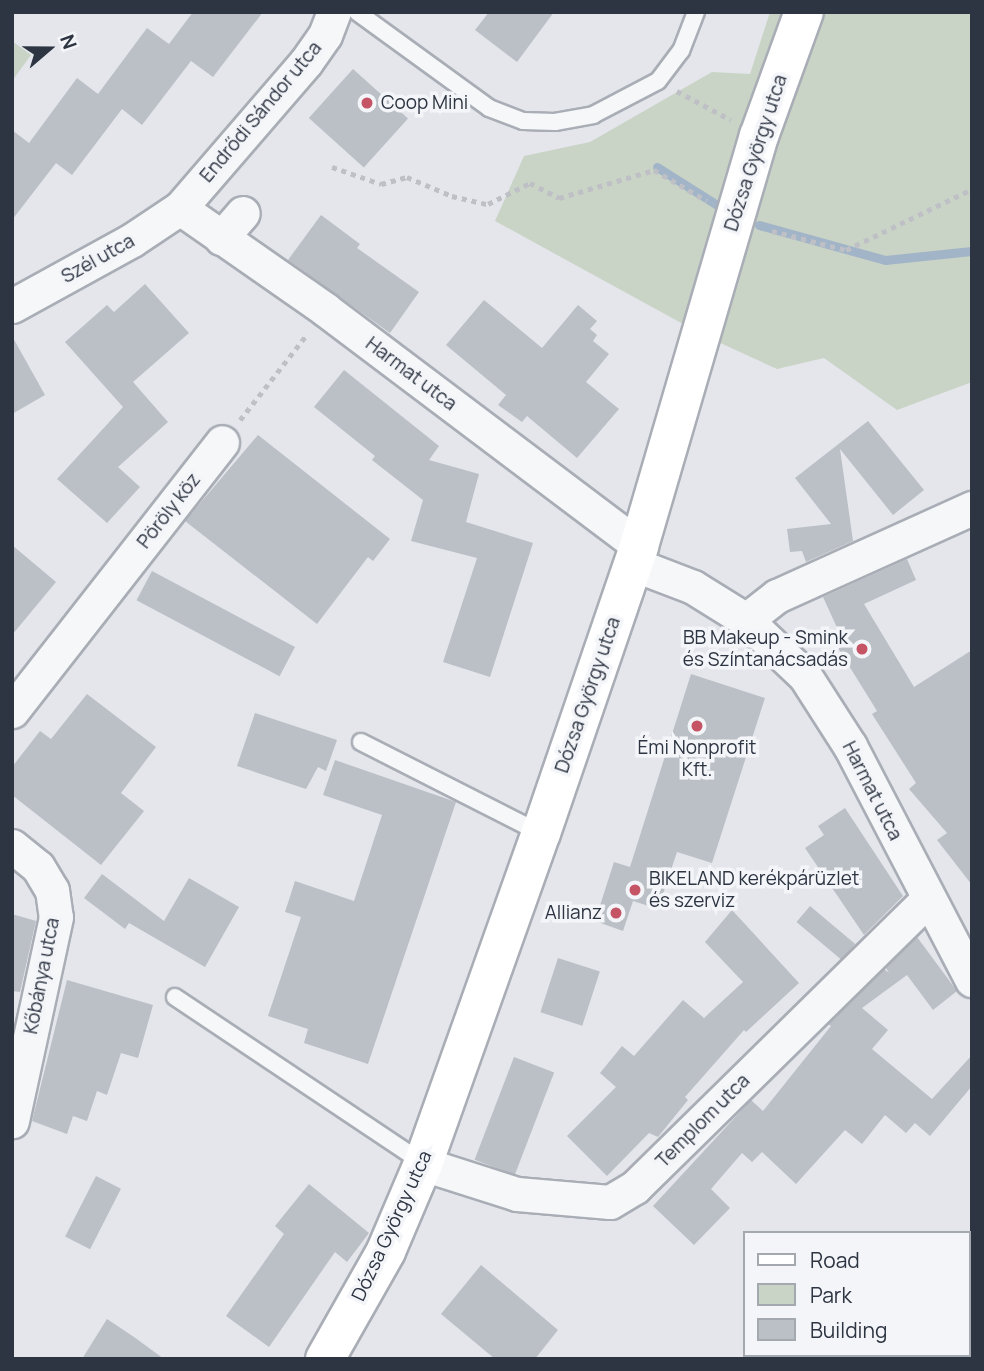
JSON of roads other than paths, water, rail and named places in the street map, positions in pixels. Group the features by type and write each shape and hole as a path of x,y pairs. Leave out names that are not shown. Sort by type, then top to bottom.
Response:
{"main road":[{"name":"Dózsa György utca","path":"325,1359 386,1251 423,1164 541,834 636,555 759,136 804,12"}],"street":[{"name":"Endrődi Sándor utca","path":"180,208 276,119 306,62 325,35 334,12"},
{"name":"Harmat utca","path":"180,208 326,310 636,555 746,620 805,676 824,703 972,980"},
{"name":"Szél utca","path":"12,306 132,240 180,208"},
{"path":"221,238 243,213"},
{"name":"Pöröly köz","path":"12,711 222,442"},
{"path":"746,620 777,596 972,508"},
{"name":"Kőbánya utca","path":"12,846 38,867 52,890 56,917 26,988 12,1121"},
{"name":"Templom utca","path":"423,1164 517,1194 610,1202 635,1187 928,899"}],"lane":[{"path":"357,12 489,108 523,121 555,122 593,115 657,81 681,51 696,12"},
{"path":"361,742 541,834"},
{"path":"175,997 423,1164"}],"waterway":[{"path":"657,167 725,210"},
{"path":"759,225 885,260 972,251"}],"place":[{"name":"Coop Mini","path":"367,103"},
{"name":"BB Makeup - Smink és Színtanácsadás","path":"862,649"},
{"name":"Émi Nonprofit Kft.","path":"697,726"},
{"name":"BIKELAND kerékpárüzlet és szerviz","path":"635,890"},
{"name":"Allianz","path":"616,913"}]}
